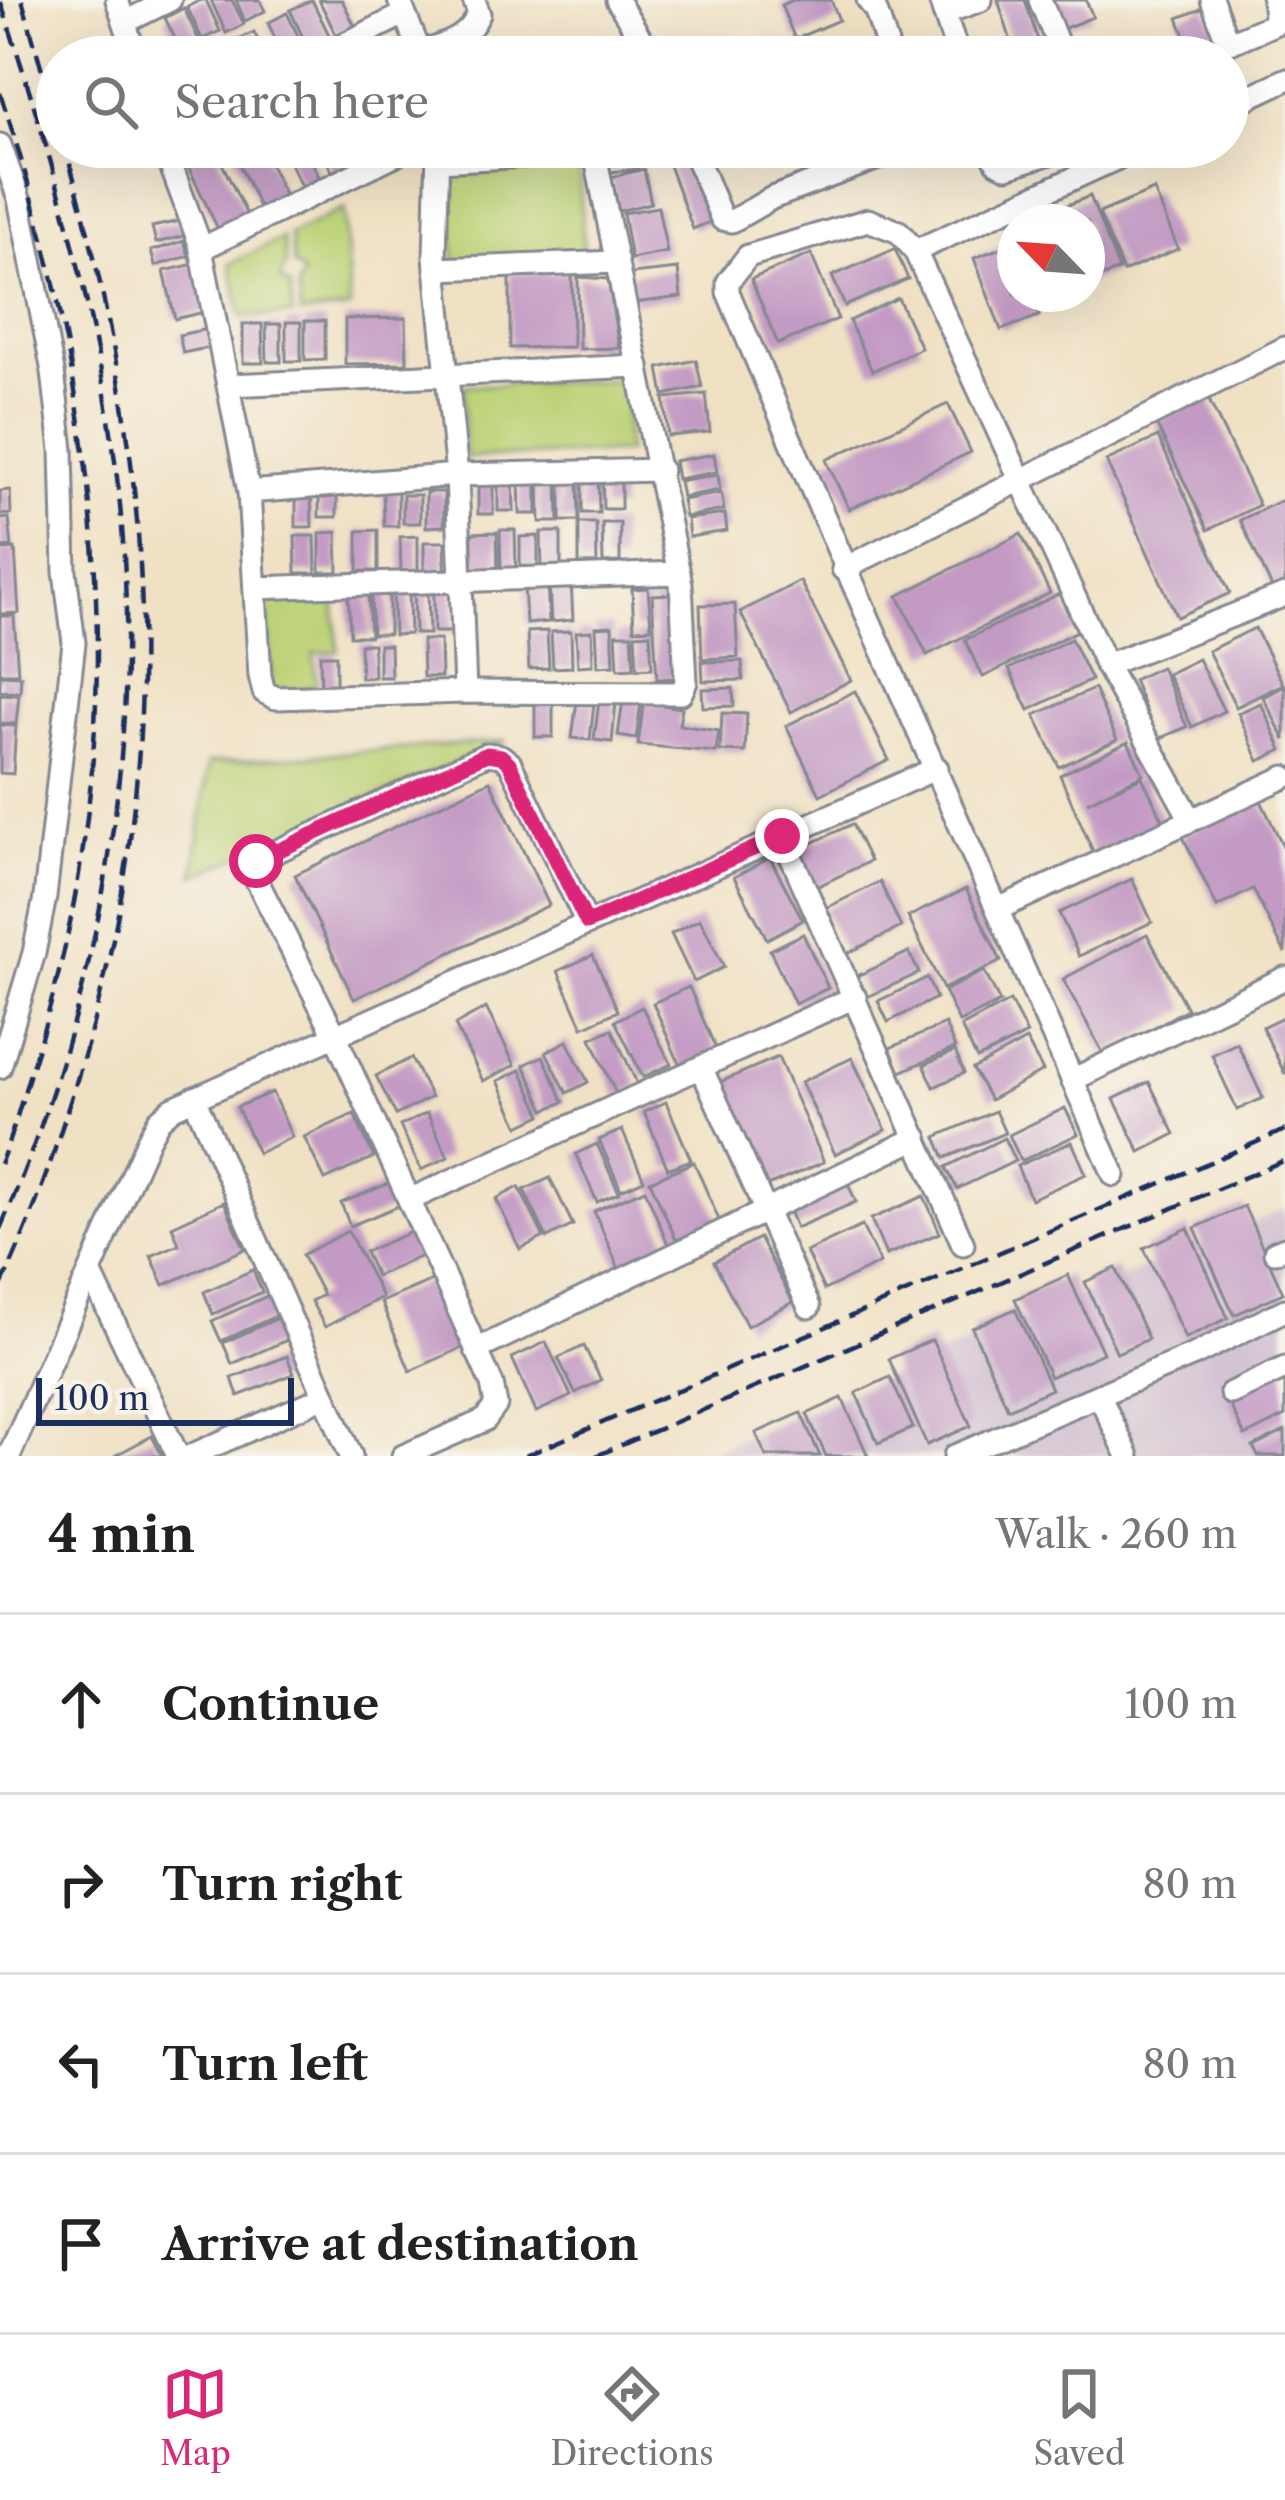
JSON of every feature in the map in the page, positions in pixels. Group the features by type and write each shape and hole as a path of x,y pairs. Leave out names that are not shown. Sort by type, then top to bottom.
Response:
{"street":[{"path":"121,11 170,0"},
{"path":"464,36 478,14 475,0"},
{"path":"616,0 639,36"},
{"path":"868,0 884,36"},
{"path":"952,36 942,6 981,0"},
{"path":"1040,0 1055,36"},
{"path":"1212,0 1225,36"},
{"path":"1244,36 1276,23 1273,0"},
{"path":"353,36 401,7 413,36"},
{"path":"1249,97 1285,80"},
{"path":"0,145 19,199 53,372 62,450 64,572 74,643 45,897 34,953 0,1067"},
{"path":"172,168 202,249 249,492 264,692 276,698 465,692 681,693 686,682 679,573 598,168"},
{"path":"202,249 368,168"},
{"path":"439,168 436,269 457,475 465,692"},
{"path":"701,168 722,218 732,221 772,198 851,168"},
{"path":"915,251 1096,168"},
{"path":"1114,1175 937,768 843,569 728,292 728,282 748,256 868,220 899,232 915,251 1106,665 1190,818"},
{"path":"436,269 617,262"},
{"path":"843,569 1285,348"},
{"path":"229,385 638,366"},
{"path":"249,492 457,475 661,470"},
{"path":"255,588 679,573"},
{"path":"1106,665 1285,596"},
{"path":"403,1456 485,1420 496,1405 492,1384 335,1035 253,873 256,861 487,754 501,756 509,763 587,923"},
{"path":"9,1456 159,1120 173,1108 937,768"},
{"path":"998,909 1285,777"},
{"path":"782,836 963,1244"},
{"path":"1072,1080 1285,978"},
{"path":"409,1200 855,998"},
{"path":"701,1067 809,1307"},
{"path":"194,1098 351,1456"},
{"path":"476,1350 917,1138"},
{"path":"90,1272 178,1456"},
{"path":"966,1454 1285,1310"},
{"path":"1231,1393 1285,1368"},
{"path":"1099,1395 1128,1456"},
{"path":"190,1456 325,1396"}],"shaded area":[{"path":"1285,1209 1285,1456 699,1456"}],"green space":[{"path":"579,168 584,253 455,262 450,175"},
{"path":"344,209 350,309 301,314 298,287 303,274 294,265 290,235"},
{"path":"283,238 286,265 280,279 290,287 293,315 242,317 230,264"},
{"path":"624,380 627,452 465,458 463,386"},
{"path":"334,595 338,651 314,653 316,687 272,691 266,600"},
{"path":"506,741 194,876 208,763"}],"building":[{"path":"206,0 220,31 201,36 187,7"},
{"path":"211,0 232,0 244,24 226,33"},
{"path":"236,0 260,0 265,11 245,21"},
{"path":"312,0 330,36 302,36 290,10"},
{"path":"319,0 342,0 355,26 336,35"},
{"path":"793,0 831,0 839,20 794,36 781,5"},
{"path":"998,0 1025,0 1037,36 1009,36"},
{"path":"1049,0 1086,0 1093,17 1060,30"},
{"path":"1206,7 1217,36 1185,36 1178,18"},
{"path":"184,8 197,36 174,36 165,18"},
{"path":"287,13 298,36 274,36 268,23"},
{"path":"189,168 224,168 248,217 219,231"},
{"path":"241,168 272,168 285,196 260,209"},
{"path":"292,168 315,168 320,179 302,188"},
{"path":"670,168 695,168 715,220 693,229"},
{"path":"644,169 651,203 619,211 611,177"},
{"path":"1154,190 1178,249 1123,272 1105,228 1105,210"},
{"path":"1090,196 1093,204 1070,204"},
{"path":"658,207 667,252 631,259 623,213"},
{"path":"180,221 184,236 156,243 152,227"},
{"path":"1105,234 1119,270 1105,276"},
{"path":"184,241 189,256 155,266 151,251"},
{"path":"895,249 908,279 845,306 832,276"},
{"path":"997,249 997,312 1037,312 1039,316 1001,330 974,258"},
{"path":"811,254 838,319 778,344 751,279"},
{"path":"198,263 209,311 175,319 164,271"},
{"path":"678,269 681,297 634,303 631,274"},
{"path":"510,273 572,273 573,347 510,348"},
{"path":"578,277 608,279 619,348 579,349"},
{"path":"898,298 921,348 872,371 849,321"},
{"path":"406,318 407,363 345,364 345,319"},
{"path":"305,321 325,321 325,359 305,360"},
{"path":"286,322 301,322 301,361 286,361"},
{"path":"243,324 262,324 263,363 243,363"},
{"path":"266,324 281,324 281,362 267,362"},
{"path":"212,328 216,346 183,353 179,335"},
{"path":"696,360 702,387 664,395 659,368"},
{"path":"706,394 710,432 668,436 664,398"},
{"path":"1207,396 1259,505 1208,530 1155,422"},
{"path":"948,404 971,452 849,509 826,460"},
{"path":"1158,437 1230,593 1177,617 1106,461"},
{"path":"714,454 717,472 677,479 674,461"},
{"path":"582,475 598,475 599,513 582,513"},
{"path":"602,475 621,475 621,509 603,509"},
{"path":"718,475 720,490 682,497 679,481"},
{"path":"539,477 558,477 559,522 540,522"},
{"path":"478,478 493,478 493,514 478,514"},
{"path":"519,481 537,481 537,514 520,514"},
{"path":"561,481 578,481 579,521 561,521"},
{"path":"498,485 513,485 514,511 498,511"},
{"path":"10,490 11,514 0,515 0,491"},
{"path":"319,491 337,491 337,517 319,517"},
{"path":"383,491 398,491 398,526 384,526"},
{"path":"311,492 312,527 296,527 296,493"},
{"path":"426,492 444,492 444,526 426,527"},
{"path":"721,493 724,510 685,517 682,500"},
{"path":"403,495 420,495 420,523 403,523"},
{"path":"1285,499 1285,586 1274,592 1240,520"},
{"path":"725,514 727,531 689,537 687,519"},
{"path":"9,518 12,547 0,548 0,519"},
{"path":"579,523 596,523 597,564 579,564"},
{"path":"602,523 620,523 620,562 603,563"},
{"path":"378,530 378,571 358,571 358,531"},
{"path":"500,530 515,530 516,569 501,569"},
{"path":"337,532 338,572 320,572 320,533"},
{"path":"497,532 498,569 472,570 472,533"},
{"path":"541,532 561,532 561,569 542,569"},
{"path":"1021,534 1050,593 927,655 898,596"},
{"path":"295,536 315,536 316,573 296,573"},
{"path":"418,536 418,571 401,571 400,537"},
{"path":"538,536 538,567 520,568 520,537"},
{"path":"424,542 445,542 445,575 424,575"},
{"path":"15,549 19,613 0,614 0,550"},
{"path":"547,581 549,622 526,624 524,583"},
{"path":"571,581 573,620 551,622 549,582"},
{"path":"800,581 851,680 791,712 740,612"},
{"path":"434,587 453,587 453,632 434,632"},
{"path":"371,588 389,588 389,634 372,634"},
{"path":"409,588 410,634 394,635 393,589"},
{"path":"428,588 429,634 415,634 414,589"},
{"path":"648,588 651,628 634,629 632,589"},
{"path":"368,590 370,636 350,636 348,591"},
{"path":"673,594 677,678 657,679 652,595"},
{"path":"1059,594 1077,631 983,677 965,640"},
{"path":"735,604 738,657 702,659 700,605"},
{"path":"0,616 14,616 18,673 0,673"},
{"path":"612,626 614,665 598,666 596,627"},
{"path":"1255,628 1283,684 1236,707 1208,651"},
{"path":"547,631 549,668 529,669 527,632"},
{"path":"571,631 572,667 553,668 551,632"},
{"path":"592,631 593,665 578,666 576,632"},
{"path":"650,633 652,668 637,669 635,634"},
{"path":"616,634 632,634 634,668 618,669"},
{"path":"1071,639 1091,680 1029,710 1009,669"},
{"path":"422,640 440,640 441,677 423,677"},
{"path":"360,644 373,644 374,677 361,678"},
{"path":"379,645 390,645 391,677 379,677"},
{"path":"320,655 336,655 336,692 321,692"},
{"path":"1198,659 1224,711 1192,727 1167,674"},
{"path":"742,661 743,680 703,681 702,662"},
{"path":"1161,667 1187,727 1158,739 1133,680"},
{"path":"0,675 21,676 20,692 0,691"},
{"path":"1285,686 1285,740 1263,697"},
{"path":"733,688 734,706 703,707 702,689"},
{"path":"1094,689 1117,740 1059,767 1035,715"},
{"path":"855,691 889,760 820,795 786,726"},
{"path":"0,694 19,695 16,724 0,723"},
{"path":"553,700 553,737 535,737 535,701"},
{"path":"623,700 641,702 636,739 618,736"},
{"path":"577,701 594,703 590,740 572,738"},
{"path":"599,701 616,703 612,742 594,740"},
{"path":"644,702 682,708 679,725 719,731 716,752 638,745"},
{"path":"1261,703 1282,750 1259,761 1238,713"},
{"path":"722,713 747,714 745,752 720,751"},
{"path":"0,725 16,726 13,774 0,773"},
{"path":"1128,742 1143,774 1087,802 1142,777 1164,822 1095,856 1060,775"},
{"path":"490,781 549,905 354,999 295,875"},
{"path":"1259,797 1285,850 1285,953 1253,889 1217,907 1182,835"},
{"path":"852,824 870,861 810,890 792,853"},
{"path":"770,858 803,920 767,939 734,877"},
{"path":"1132,879 1152,922 1079,956 1059,913"},
{"path":"880,882 901,927 846,954 824,909"},
{"path":"966,889 1001,961 943,989 908,917"},
{"path":"700,919 724,967 694,982 671,934"},
{"path":"803,934 828,988 795,1004 770,950"},
{"path":"1147,934 1187,1009 1104,1055 1063,979"},
{"path":"909,952 919,973 867,997 857,976"},
{"path":"593,955 618,1011 583,1027 558,971"},
{"path":"984,971 1000,1002 959,1022 944,991"},
{"path":"927,978 936,998 888,1022 878,1001"},
{"path":"689,987 719,1056 683,1072 653,1003"},
{"path":"1010,1001 1027,1034 977,1059 961,1027"},
{"path":"642,1007 671,1064 643,1077 615,1021"},
{"path":"486,1008 515,1065 483,1081 455,1025"},
{"path":"1285,1016 1285,1074 1262,1027"},
{"path":"945,1024 955,1048 900,1072 890,1048"},
{"path":"612,1029 638,1086 617,1096 591,1038"},
{"path":"1026,1040 1043,1071 990,1100 973,1069"},
{"path":"567,1041 588,1082 567,1093 546,1052"},
{"path":"1237,1043 1263,1098 1237,1110 1212,1055"},
{"path":"955,1051 964,1073 934,1087 924,1065"},
{"path":"543,1056 564,1102 545,1110 524,1065"},
{"path":"778,1057 824,1162 765,1187 720,1082"},
{"path":"411,1058 431,1097 396,1115 376,1076"},
{"path":"852,1058 886,1130 835,1154 801,1082"},
{"path":"521,1070 542,1115 519,1126 498,1081"},
{"path":"1149,1082 1175,1134 1140,1152 1114,1099"},
{"path":"272,1092 292,1137 258,1153 237,1107"},
{"path":"666,1102 691,1160 668,1169 644,1112"},
{"path":"1065,1108 1078,1134 1021,1161 1009,1135"},
{"path":"995,1111 1005,1133 945,1158 936,1137"},
{"path":"427,1113 448,1157 421,1170 400,1126"},
{"path":"354,1114 374,1157 325,1180 304,1137"},
{"path":"622,1130 644,1180 621,1190 599,1140"},
{"path":"1004,1138 1015,1161 957,1189 946,1167"},
{"path":"1072,1142 1086,1174 1031,1199 1017,1166"},
{"path":"597,1144 619,1193 597,1202 576,1154"},
{"path":"694,1162 722,1227 679,1246 650,1181"},
{"path":"845,1177 856,1202 796,1228 786,1203"},
{"path":"550,1178 573,1225 547,1238 524,1190"},
{"path":"392,1182 401,1205 350,1226 341,1203"},
{"path":"519,1187 544,1237 520,1249 496,1199"},
{"path":"645,1189 670,1249 620,1271 594,1211"},
{"path":"924,1196 940,1233 886,1255 871,1219"},
{"path":"224,1202 245,1249 164,1285 151,1256 179,1244 172,1226"},
{"path":"1244,1206 1283,1293 1234,1315 1195,1228"},
{"path":"862,1226 880,1263 824,1290 806,1252"},
{"path":"1188,1228 1228,1318 1185,1338 1144,1248"},
{"path":"415,1230 426,1254 376,1276 365,1252"},
{"path":"348,1231 382,1297 325,1327 311,1301 323,1295 302,1255"},
{"path":"759,1238 793,1302 747,1326 714,1262"},
{"path":"1116,1268 1148,1339 1117,1353 1085,1282"},
{"path":"253,1270 262,1292 213,1314 204,1292"},
{"path":"1068,1275 1103,1353 1050,1377 1015,1299"},
{"path":"437,1278 466,1346 410,1371 381,1302"},
{"path":"272,1294 281,1314 221,1341 212,1321"},
{"path":"1015,1309 1051,1389 1008,1409 972,1328"},
{"path":"285,1315 294,1337 232,1364 223,1343"},
{"path":"932,1340 971,1426 927,1445 889,1359"},
{"path":"546,1342 571,1396 536,1412 512,1358"},
{"path":"584,1346 601,1380 575,1393 558,1358"},
{"path":"287,1356 294,1374 238,1396 232,1378"},
{"path":"1285,1370 1285,1416 1245,1436 1227,1399"},
{"path":"890,1377 913,1428 878,1443 856,1393"},
{"path":"842,1398 868,1456 826,1456 807,1414"},
{"path":"801,1413 820,1456 766,1456 756,1433"},
{"path":"1285,1431 1285,1456 1258,1456 1253,1447"},
{"path":"152,1436 162,1456 114,1456"}],"railway":[{"path":"0,0 36,114"},
{"path":"22,0 36,49"},
{"path":"0,93 36,212 64,332 84,453 95,575 96,697 87,818 66,940 0,1164"},
{"path":"0,1229 60,1068 83,985 115,815 123,730 126,643 118,486 96,345 52,168"},
{"path":"0,1288 53,1154 102,986 126,866 139,747 142,628 136,509 121,390 71,168"},
{"path":"525,1456 1285,1130"},
{"path":"596,1456 1285,1160"}],"route":[{"path":"256,861 487,754 509,763 587,923 782,836"}]}
